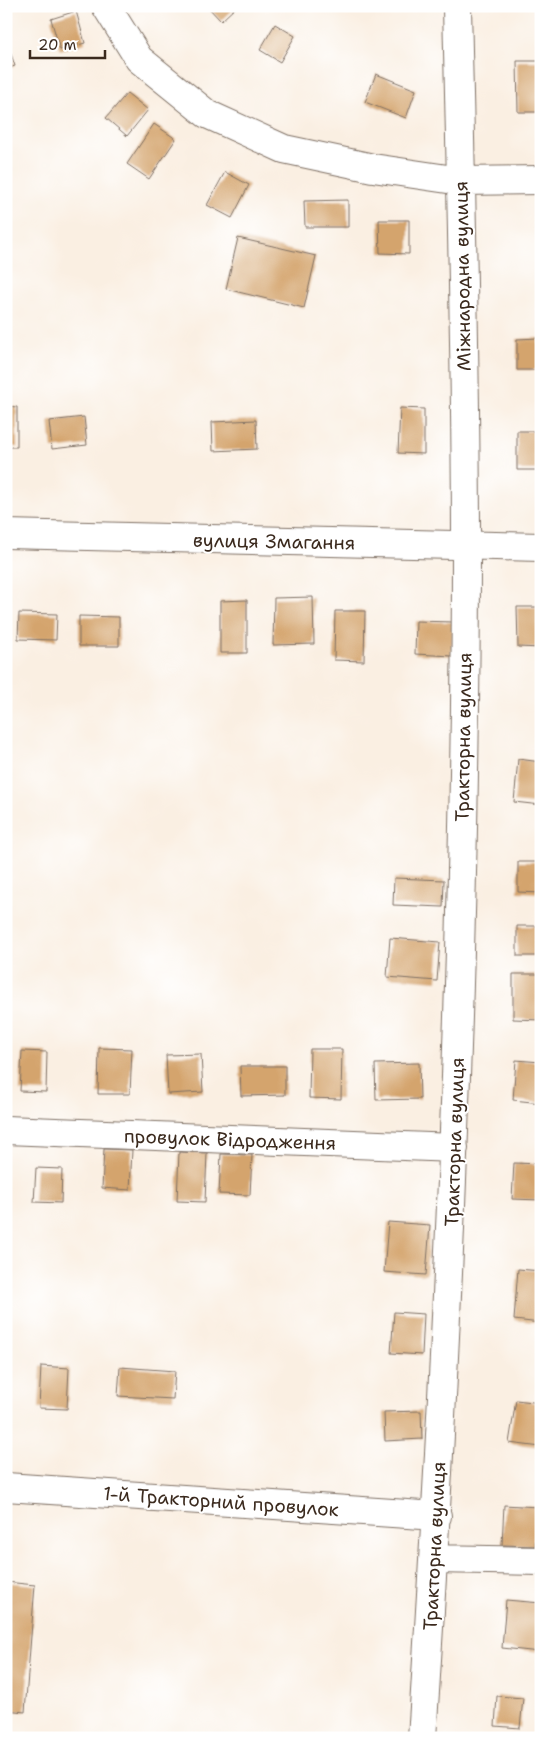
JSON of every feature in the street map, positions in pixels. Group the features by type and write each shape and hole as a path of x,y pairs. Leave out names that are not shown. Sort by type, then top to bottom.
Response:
{"street":[{"path":"106,6 139,59 207,114 284,149 373,168 461,181 541,180"},
{"name":"Міжнародна вулиця","path":"457,6 466,545"},
{"name":"вулиця Змагання","path":"6,534 541,547"},
{"name":"Тракторна вулиця","path":"422,1738 437,1516 454,1148 466,545"},
{"name":"провулок Відродження","path":"6,1130 454,1148"},
{"name":"1-й Тракторний провулок","path":"6,1487 437,1516"},
{"path":"434,1559 541,1561"}],"building":[{"path":"207,6 237,6 221,21"},
{"path":"76,11 85,43 60,50 51,19"},
{"path":"275,24 295,36 280,62 260,50"},
{"path":"6,39 15,66 6,69"},
{"path":"517,61 541,61 541,112 518,112"},
{"path":"376,74 416,90 406,118 365,102"},
{"path":"127,93 148,110 127,136 106,118"},
{"path":"154,124 176,139 149,179 127,164"},
{"path":"225,172 249,185 232,218 207,205"},
{"path":"348,200 348,227 305,227 304,201"},
{"path":"379,220 409,220 409,254 380,253"},
{"path":"238,238 316,256 304,308 226,289"},
{"path":"539,338 539,370 517,370 517,339"},
{"path":"6,406 17,407 17,447 6,447"},
{"path":"400,408 424,409 424,454 398,453"},
{"path":"84,417 87,445 52,449 49,421"},
{"path":"256,420 257,449 213,451 212,422"},
{"path":"517,431 541,431 541,470 517,470"},
{"path":"313,597 314,644 273,645 274,598"},
{"path":"247,600 247,653 220,653 220,601"},
{"path":"517,607 541,607 541,648 518,647"},
{"path":"335,611 365,611 364,661 334,660"},
{"path":"19,613 57,614 56,640 18,639"},
{"path":"79,616 119,617 119,646 79,646"},
{"path":"416,621 453,622 452,656 415,654"},
{"path":"518,759 541,762 541,805 514,802"},
{"path":"518,862 541,862 541,893 518,892"},
{"path":"394,878 444,880 443,907 393,905"},
{"path":"517,926 541,926 541,956 517,956"},
{"path":"390,938 440,942 437,981 387,977"},
{"path":"513,974 541,974 541,1020 513,1019"},
{"path":"99,1048 132,1049 130,1094 98,1094"},
{"path":"310,1049 342,1049 341,1099 309,1098"},
{"path":"22,1051 47,1052 46,1092 20,1091"},
{"path":"201,1054 203,1092 168,1094 166,1055"},
{"path":"516,1060 541,1062 541,1103 513,1100"},
{"path":"419,1063 420,1099 376,1100 375,1064"},
{"path":"240,1066 285,1066 285,1095 241,1096"},
{"path":"104,1149 132,1150 130,1190 102,1188"},
{"path":"179,1152 207,1153 205,1202 177,1201"},
{"path":"221,1154 252,1155 250,1195 219,1194"},
{"path":"514,1163 541,1164 541,1200 512,1199"},
{"path":"36,1168 62,1169 61,1203 34,1202"},
{"path":"388,1222 430,1225 426,1275 384,1272"},
{"path":"518,1269 541,1271 541,1323 514,1320"},
{"path":"394,1312 424,1314 422,1355 391,1353"},
{"path":"41,1366 69,1368 67,1409 39,1408"},
{"path":"120,1367 175,1371 173,1399 118,1396"},
{"path":"516,1400 541,1403 541,1447 509,1443"},
{"path":"421,1411 422,1439 385,1441 384,1412"},
{"path":"504,1505 538,1507 535,1546 502,1545"},
{"path":"6,1582 35,1585 25,1712 6,1710"},
{"path":"506,1600 541,1603 540,1652 502,1648"},
{"path":"497,1696 523,1698 520,1728 495,1726"}]}
